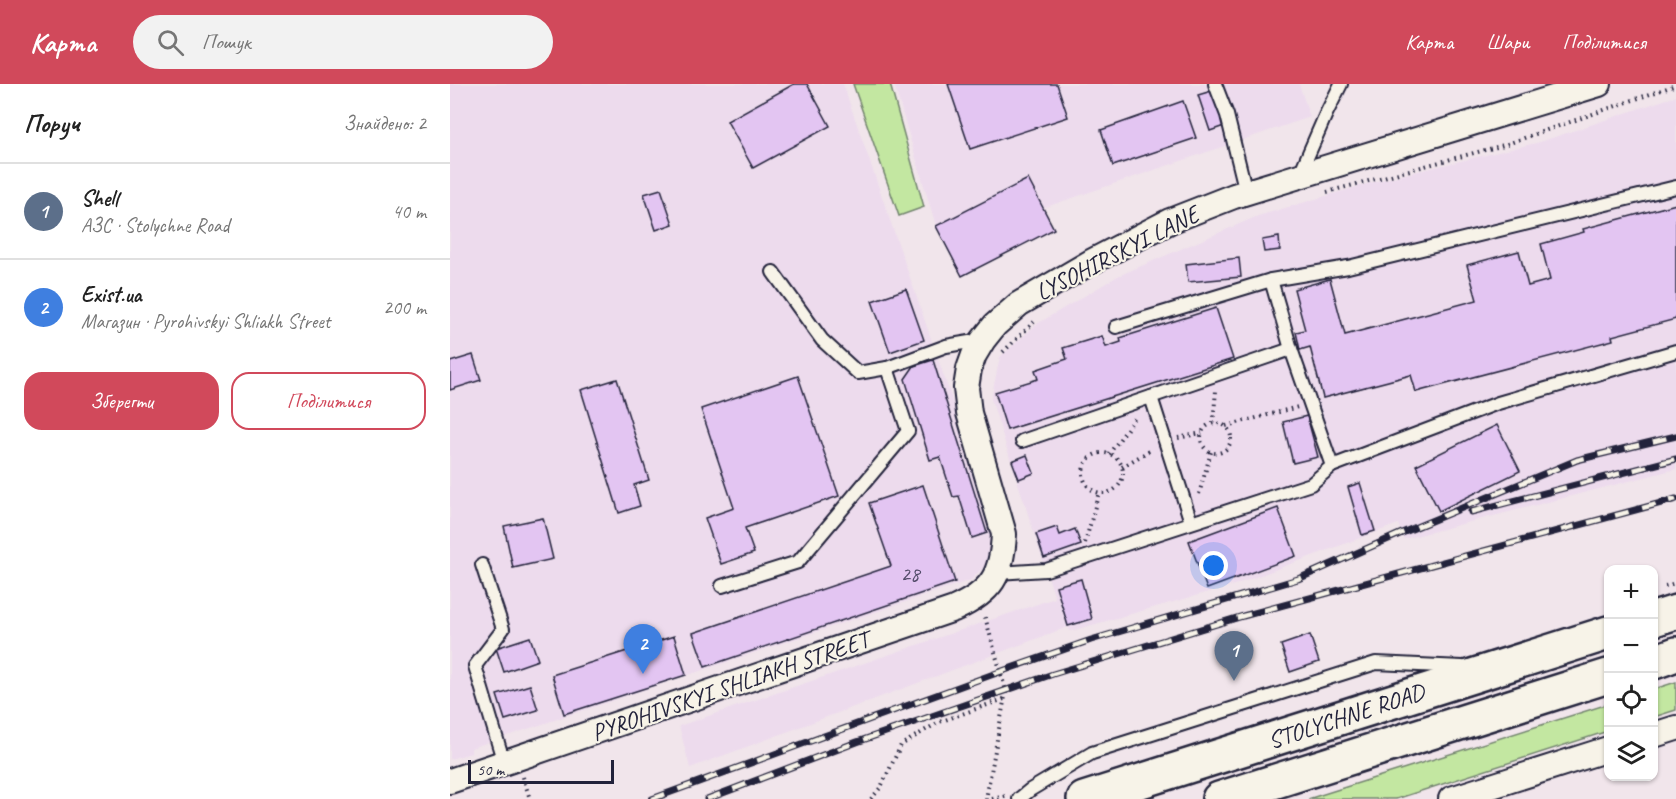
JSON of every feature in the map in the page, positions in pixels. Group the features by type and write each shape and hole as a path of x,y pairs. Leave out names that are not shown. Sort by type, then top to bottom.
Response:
{"highway":[{"path":"1658,617 1676,612"},
{"name":"STOLYCHNE ROAD","path":"1084,799 1604,634"},
{"path":"1658,660 1676,654"},
{"name":"STOLYCHNE ROAD","path":"1219,799 1604,677"}],"street":[{"name":"LYSOHIRSKYI LANE","path":"998,573 1004,534 969,412 966,388 974,355 989,349 994,325 1018,304 1091,262 1170,221 1246,192 1599,84"},
{"name":"PYROHIVSKYI SHLIAKH STREET","path":"450,779 504,763 954,609 979,596 998,573"},
{"path":"1658,733 1676,728"},
{"path":"1451,799 1604,750"}],"lane":[{"path":"1215,84 1227,115 1246,192"},
{"path":"1299,176 1341,84"},
{"path":"1116,327 1271,280 1348,267 1676,187"},
{"path":"772,272 822,340 858,373 887,368 946,346 989,349"},
{"path":"1271,280 1291,349 1332,466"},
{"path":"1022,441 1291,349"},
{"path":"998,573 1046,570 1311,484 1332,466 1498,403 1676,351"},
{"path":"722,586 798,562 908,431 887,368"},
{"path":"1151,397 1191,522"},
{"path":"482,565 503,630 475,666 504,763"},
{"path":"1019,799 1092,753 1377,663 1494,668"}],"path":[{"path":"1318,194 1504,146 1676,85"},
{"path":"989,349 1041,316"},
{"path":"1213,423 1218,374"},
{"path":"1109,454 1151,397"},
{"path":"1226,426 1310,403"},
{"path":"1221,423 1226,426 1231,437 1228,446 1224,451 1211,452 1202,440 1202,433 1206,426 1221,423"},
{"path":"1122,467 1166,441 1202,433"},
{"path":"1191,522 1211,452"},
{"path":"1095,454 1109,454 1115,457 1122,467 1120,483 1107,492 1091,489 1085,483 1084,466 1095,454"},
{"path":"1081,559 1099,492"},
{"path":"979,596 1006,690 986,799"},
{"path":"871,799 882,787 901,746 939,722 1004,699"}],"shaded area":[{"path":"450,84 843,84 1003,547 971,580 471,748 471,753 450,759"},
{"path":"894,84 1299,84 1310,117 1043,208 1028,179 936,226"},
{"path":"1676,96 1676,469 1404,539 1398,524 1237,584 1071,631 1068,627 690,768 679,726 1055,598 991,399 1000,357 1037,324 1118,276 1258,216 1377,181 1540,142"}],"green space":[{"path":"853,84 890,84 924,207 899,216"},
{"path":"1676,682 1676,710 1658,716 1658,688"},
{"path":"1604,705 1604,732 1396,799 1308,799"}],"building":[{"path":"794,84 807,84 830,126 753,168 727,121"},
{"path":"948,84 1057,84 1068,117 970,149"},
{"path":"1215,90 1227,125 1210,131 1198,95"},
{"path":"1183,101 1196,138 1113,166 1101,130"},
{"path":"1028,179 1054,229 962,276 936,226"},
{"path":"661,189 673,224 656,230 644,194"},
{"path":"1676,204 1676,319 1612,336 1613,340 1416,392 1411,375 1323,398 1310,347 1300,350 1296,332 1305,330 1294,289 1330,279 1345,335 1477,300 1467,265 1519,251 1528,286 1550,280 1541,244 1584,232 1583,229"},
{"path":"1279,237 1280,250 1264,252 1262,240"},
{"path":"1239,258 1241,277 1188,282 1186,264"},
{"path":"906,289 924,340 890,352 872,301"},
{"path":"1216,308 1233,359 1007,430 995,392 1038,379 1035,370 1067,359 1063,348 1102,336 1106,347 1121,342 1120,338"},
{"path":"473,355 481,380 450,390 450,362"},
{"path":"933,360 987,533 972,538 959,496 953,497 940,457 930,460 905,379 914,366"},
{"path":"798,376 839,496 745,528 754,553 721,564 705,518 734,508 701,409"},
{"path":"617,379 649,480 634,485 640,506 619,513 581,390"},
{"path":"1307,416 1318,457 1293,463 1283,422"},
{"path":"1497,425 1520,471 1439,511 1416,465"},
{"path":"1027,455 1034,473 1019,479 1012,461"},
{"path":"1360,483 1375,531 1362,535 1348,487"},
{"path":"923,485 955,582 705,667 693,633 891,566 869,503"},
{"path":"1278,508 1296,556 1207,589 1189,541"},
{"path":"543,518 553,559 513,568 504,526"},
{"path":"1057,527 1060,535 1075,529 1081,545 1044,558 1036,534"},
{"path":"1081,579 1092,619 1068,626 1056,586"},
{"path":"1310,635 1319,662 1290,672 1281,645"},
{"path":"674,636 686,675 564,714 552,675"},
{"path":"530,637 538,660 504,672 496,648"},
{"path":"530,685 538,710 505,720 497,695"}],"railway":[{"path":"652,799 1091,640 1298,579 1577,460 1676,436"},
{"path":"1471,512 1676,459"},
{"path":"707,799 857,742 1053,674 1243,616 1676,499"}],"place":[{"name":"Exist.ua","path":"643,674"},
{"name":"Shell","path":"1234,681"}]}
